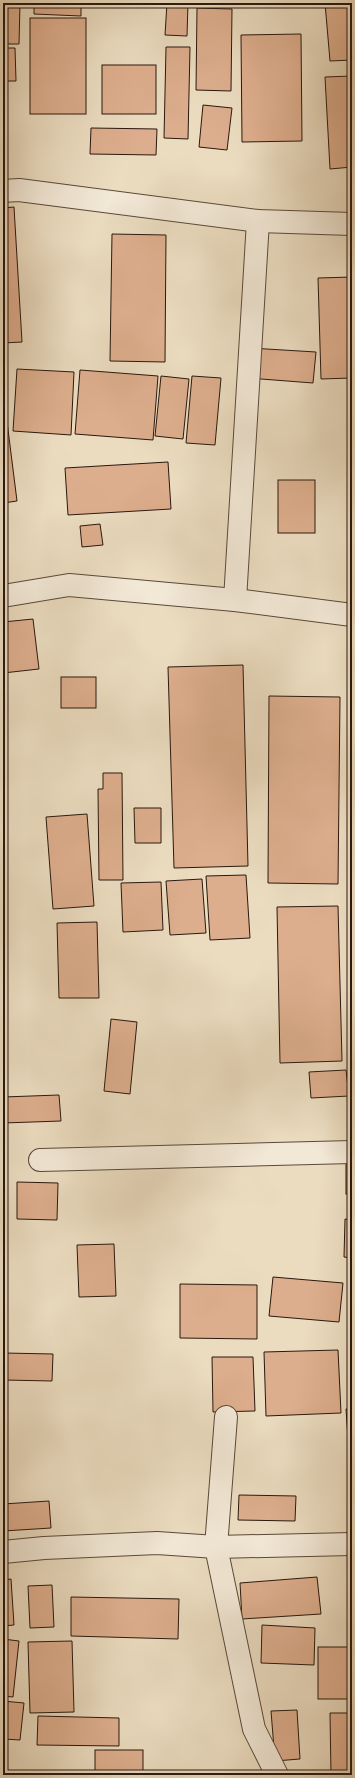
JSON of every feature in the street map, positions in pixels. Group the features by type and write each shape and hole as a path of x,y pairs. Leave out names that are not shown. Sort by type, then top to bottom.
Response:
{"street":[{"path":"3,191 19,190 258,220 352,224"},
{"path":"235,600 258,220"},
{"path":"3,596 69,585 235,600 352,615"},
{"path":"40,1160 352,1152"},
{"path":"226,1417 216,1547 254,1729 277,1775"},
{"path":"3,1552 44,1548 158,1543 216,1547 352,1544"}],"building":[{"path":"3,3 20,3 19,44 3,44"},
{"path":"34,3 81,3 81,16 34,14"},
{"path":"167,3 188,3 187,36 165,35"},
{"path":"325,3 352,3 352,60 330,61"},
{"path":"197,8 232,9 231,91 196,90"},
{"path":"30,18 86,18 86,114 30,114"},
{"path":"301,34 302,141 242,142 241,35"},
{"path":"166,47 190,47 188,139 164,138"},
{"path":"3,48 15,48 16,81 3,81"},
{"path":"102,65 156,65 156,114 102,114"},
{"path":"352,76 352,167 330,169 325,77"},
{"path":"203,105 232,108 227,150 199,147"},
{"path":"91,128 157,129 156,155 90,154"},
{"path":"14,207 22,342 3,343 3,208"},
{"path":"112,234 166,235 165,362 110,361"},
{"path":"352,277 352,378 321,379 318,278"},
{"path":"250,348 316,352 313,383 248,378"},
{"path":"17,369 74,372 71,435 13,431"},
{"path":"80,370 158,376 153,440 75,434"},
{"path":"161,376 189,379 183,439 155,436"},
{"path":"192,376 221,378 215,445 186,443"},
{"path":"3,390 17,501 3,503"},
{"path":"168,462 171,509 68,515 65,468"},
{"path":"278,480 315,480 315,533 278,533"},
{"path":"100,524 103,545 82,547 80,526"},
{"path":"33,619 39,669 3,673 3,622"},
{"path":"243,665 248,866 174,868 168,667"},
{"path":"61,677 96,677 96,708 61,708"},
{"path":"269,696 340,697 338,884 268,883"},
{"path":"103,773 122,773 123,880 99,880 98,789 103,789"},
{"path":"134,808 161,808 161,843 135,843"},
{"path":"87,814 94,906 53,909 46,817"},
{"path":"246,875 250,938 210,940 206,876"},
{"path":"202,879 206,933 170,935 166,881"},
{"path":"161,882 163,930 123,932 121,883"},
{"path":"352,893 352,914 348,894"},
{"path":"338,906 342,1061 280,1063 277,907"},
{"path":"97,922 99,998 59,998 57,923"},
{"path":"111,1019 137,1022 130,1094 104,1091"},
{"path":"346,1070 349,1096 311,1098 309,1072"},
{"path":"59,1095 61,1121 3,1123 3,1097"},
{"path":"346,1163 352,1163 352,1194 346,1194"},
{"path":"17,1182 58,1183 57,1220 17,1219"},
{"path":"345,1219 352,1220 352,1258 344,1257"},
{"path":"114,1244 116,1296 79,1297 77,1245"},
{"path":"273,1277 343,1283 339,1322 269,1316"},
{"path":"180,1284 257,1285 257,1339 180,1338"},
{"path":"352,1321 352,1375 350,1322"},
{"path":"338,1350 341,1413 266,1416 264,1352"},
{"path":"4,1353 53,1354 52,1381 4,1380"},
{"path":"212,1357 253,1357 255,1411 213,1412"},
{"path":"352,1408 352,1469 350,1469 346,1409"},
{"path":"239,1495 296,1496 295,1521 238,1520"},
{"path":"49,1501 51,1528 3,1531 3,1504"},
{"path":"317,1577 321,1614 242,1619 240,1583"},
{"path":"11,1579 14,1625 3,1626 3,1580"},
{"path":"52,1585 54,1627 30,1628 28,1586"},
{"path":"71,1597 179,1599 178,1639 71,1636"},
{"path":"262,1625 315,1628 314,1665 261,1663"},
{"path":"3,1639 19,1641 13,1697 3,1696"},
{"path":"72,1641 74,1712 30,1713 28,1642"},
{"path":"318,1647 352,1647 352,1699 318,1699"},
{"path":"3,1701 24,1703 20,1740 3,1739"},
{"path":"297,1710 300,1759 275,1761 271,1711"},
{"path":"330,1713 352,1713 352,1775 331,1775"},
{"path":"38,1716 119,1718 119,1746 37,1745"},
{"path":"95,1750 143,1750 143,1775 95,1775"}]}
